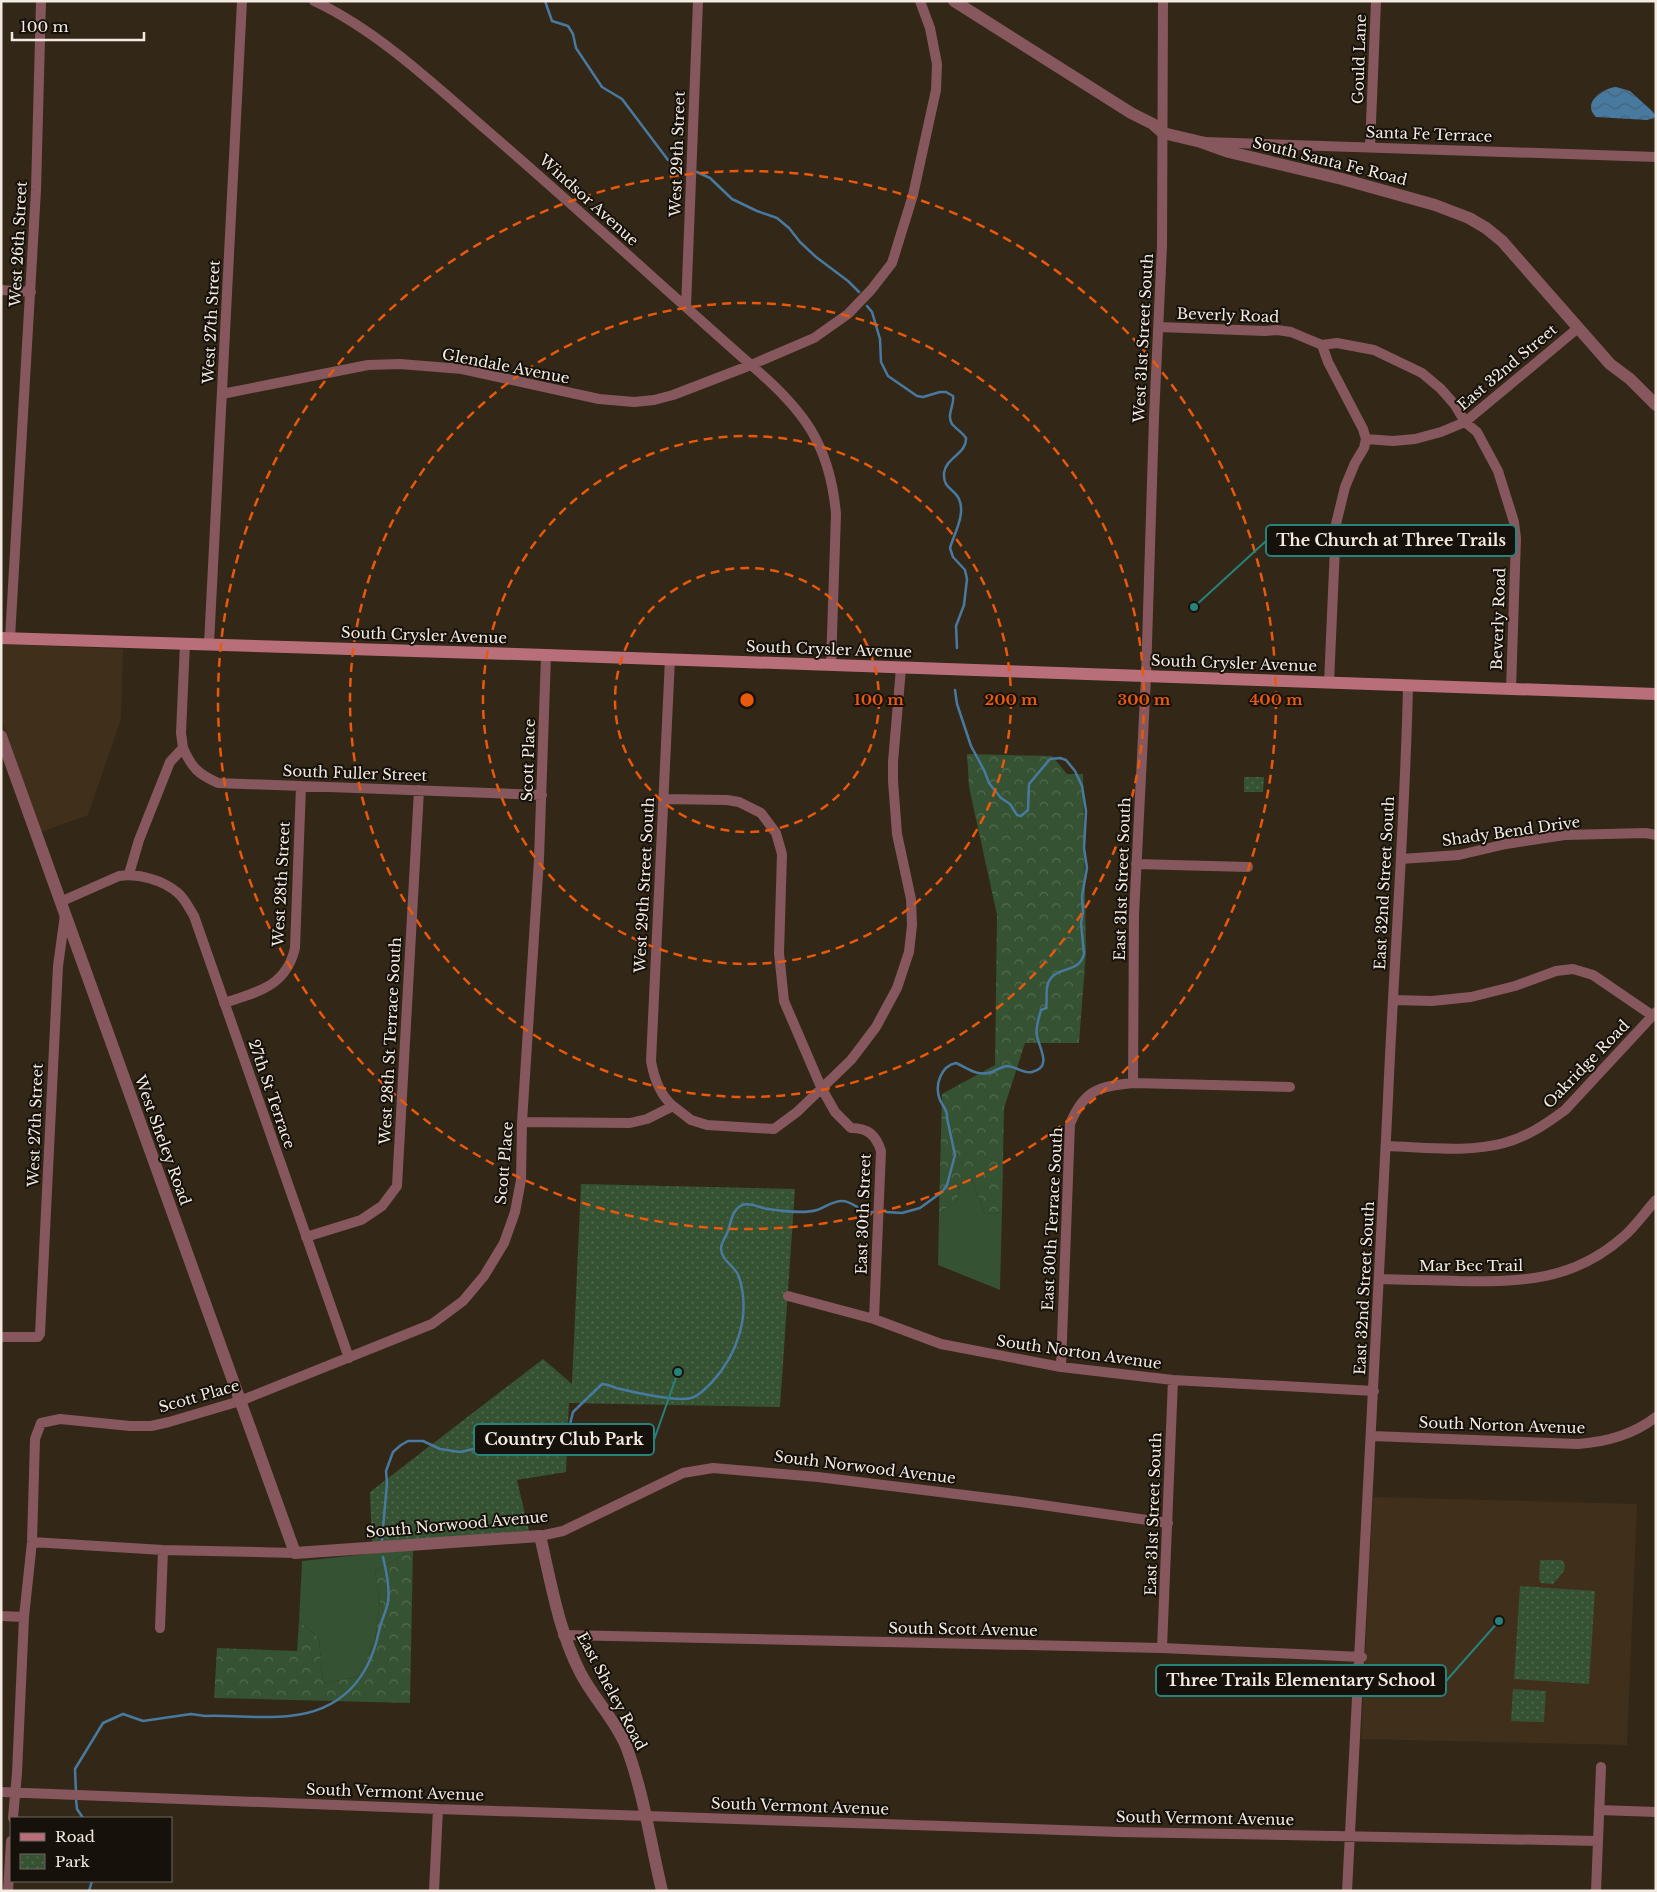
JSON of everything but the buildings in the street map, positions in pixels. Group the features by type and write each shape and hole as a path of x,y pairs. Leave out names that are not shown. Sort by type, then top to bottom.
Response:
{"main road":[{"name":"South Crysler Avenue","path":"6,638 670,659 1656,694"}],"street":[{"name":"West 26th Street","path":"6,638 31,292 41,1"},
{"name":"West 27th Street","path":"209,644 242,1"},
{"name":"Windsor Avenue","path":"314,1 335,11 418,70 778,388 800,412 820,446 830,470 834,490 836,514 830,665"},
{"name":"West 29th Street","path":"686,307 698,1"},
{"name":"Glendale Avenue","path":"222,394 368,365 400,364 462,369 600,399 634,402 654,400 673,395 751,366 814,338 848,314 871,290 892,263 913,195 936,90 937,64 930,28 920,1"},
{"name":"South Santa Fe Road","path":"954,1 1131,113 1153,124 1163,133 1201,142 1229,152 1342,179 1435,205 1469,218 1486,228 1502,241 1610,364 1630,379 1656,405"},
{"name":"West 31st Street South","path":"1146,677 1154,417 1162,246 1163,1"},
{"name":"Gould Lane","path":"1370,147 1376,1"},
{"name":"Santa Fe Terrace","path":"1201,142 1656,157"},
{"path":"1,290 31,292"},
{"name":"Beverly Road","path":"1159,327 1277,330 1291,332 1322,344 1345,344 1374,350 1422,374 1441,389 1455,405 1465,422 1477,432 1498,471 1514,522 1516,538 1511,689"},
{"name":"East 32nd Street","path":"1366,439 1393,441 1415,439 1441,432 1465,422 1578,328"},
{"path":"1322,344 1328,362 1363,429 1366,439 1364,448 1355,463 1345,487 1336,524 1329,683"},
{"path":"60,902 119,876 129,874 139,840 170,762 183,748 181,733 185,643"},
{"name":"Scott Place","path":"32,1542 35,1439 41,1423 60,1419 130,1426 151,1426 240,1401 432,1324 463,1301 484,1276 504,1243 515,1212 521,1180 522,1122 539,859 546,655"},
{"name":"West 29th Street South","path":"670,659 651,1061 654,1076 666,1100 691,1120 707,1125 774,1129 797,1112 821,1087"},
{"path":"663,799 727,800 739,802 761,814 776,833 782,854 779,953 782,990 784,1001 821,1087 851,1060 876,1028 897,988 909,952 912,926 911,899 897,834 893,781 901,668"},
{"name":"East 31st Street South","path":"1133,1083 1134,915 1146,677"},
{"name":"East 32nd Street South","path":"1347,1891 1362,1657 1392,1000 1407,748 1408,686"},
{"name":"West Sheley Road","path":"1,736 295,1554"},
{"name":"South Fuller Street","path":"183,748 190,764 202,776 218,783 542,795"},
{"name":"West 28th Street","path":"224,1003 259,992 273,985 286,971 293,958 295,948 301,786"},
{"name":"West 28th St Terrace South","path":"306,1237 361,1220 382,1206 397,1186 418,790"},
{"name":"Shady Bend Drive","path":"1401,860 1459,856 1506,844 1565,835 1646,833 1656,835"},
{"path":"1136,864 1248,868"},
{"name":"27th St Terrace","path":"129,874 164,884 178,892 194,916 349,1358"},
{"name":"West 27th Street","path":"1,1337 38,1337 40,1334 43,1304 58,966 65,915"},
{"path":"1392,1000 1432,1001 1471,997 1515,986 1556,971 1573,969 1592,976 1654,1014"},
{"name":"Oakridge Road","path":"1386,1146 1478,1148 1504,1143 1530,1133 1549,1123 1565,1110 1654,1014"},
{"name":"East 30th Terrace South","path":"1061,1368 1070,1124 1078,1107 1092,1092 1108,1085 1133,1083 1290,1087"},
{"name":"East 30th Street","path":"821,1087 835,1112 851,1128 860,1128 870,1132 878,1140 881,1151 874,1319"},
{"path":"522,1122 630,1123 647,1119 673,1106"},
{"name":"Mar Bec Trail","path":"1379,1279 1504,1282 1548,1276 1573,1268 1606,1250 1625,1236 1656,1200"},
{"name":"South Norton Avenue","path":"788,1296 874,1319 941,1344 1061,1368 1173,1380 1374,1391"},
{"name":"East 31st Street South","path":"1162,1648 1173,1380"},
{"name":"South Norton Avenue","path":"1372,1436 1578,1444 1598,1443 1618,1438 1647,1424 1656,1417"},
{"name":"South Norwood Avenue","path":"32,1542 163,1550 295,1554 540,1536 563,1531 683,1474 713,1468 818,1477 1021,1502 1168,1523"},
{"name":"East Sheley Road","path":"540,1536 563,1635 580,1673 615,1724 633,1765 662,1891"},
{"path":"13,1817 17,1773 24,1618 32,1542"},
{"path":"160,1628 163,1550"},
{"path":"1,1616 24,1618"},
{"name":"South Scott Avenue","path":"563,1635 1162,1648 1362,1657"},
{"path":"1596,1891 1601,1766"},
{"name":"South Vermont Avenue","path":"1,1792 1120,1832 1598,1841"},
{"path":"434,1891 438,1809"},
{"path":"1599,1810 1656,1812"},
{"path":"8,1891 10,1858"}],"shaded area":[{"path":"1,644 123,649 121,719 88,815 41,832 1,718"},
{"path":"1373,1497 1637,1504 1627,1745 1361,1739"}],"green space":[{"path":"967,754 1052,756 1067,774 1083,774 1086,952 1079,1043 1025,1043 1004,1108 1002,1212 985,1214 971,1177 960,1186 957,1201 939,1213 942,1094 995,1065 997,915 969,787"},
{"path":"1244,777 1264,777 1263,792 1244,792"},
{"path":"971,1177 985,1214 1002,1212 1000,1290 938,1265 939,1213 957,1201 960,1186"},
{"path":"581,1184 795,1189 780,1407 569,1403 566,1472 517,1480 529,1531 372,1543 370,1492 543,1359 572,1384"},
{"path":"413,1549 375,1571 380,1601 375,1641 358,1677 323,1683 319,1638 299,1621 302,1561"},
{"path":"413,1549 410,1703 214,1698 217,1648 297,1651 299,1621 319,1638 323,1683 358,1677 375,1641 380,1601 375,1571"},
{"path":"1540,1560 1562,1560 1565,1565 1564,1571 1553,1584 1541,1583 1539,1579"},
{"path":"1520,1586 1595,1591 1589,1684 1514,1679"},
{"path":"1513,1689 1546,1691 1544,1722 1511,1721"}],"water":[{"path":"1616,87 1630,91 1652,111 1655,115 1654,118 1647,120 1596,117 1591,107 1595,97 1605,90"}],"waterway":[{"path":"545,1 552,21 568,26 573,34 576,48 602,87 622,99 668,160 681,168"},
{"path":"697,172 710,178 732,199 777,218 816,257 848,281 859,292"},
{"path":"867,306 872,312 880,339 881,362 888,376 917,396 923,397 940,392 946,392 953,396 950,420 966,438 963,448 948,463 944,473 945,482 957,495 961,505 959,524 950,548 953,557 965,570 967,579 964,605 956,626 957,648"},
{"path":"886,1212 902,1213 920,1208 942,1192 947,1185 955,1155 947,1113 938,1094 938,1082 946,1068 956,1063 982,1074 1006,1066 1029,1072 1038,1070 1042,1066 1043,1057 1037,1036 1037,1026 1041,1010 1046,1008 1049,981 1055,974 1078,964 1084,954 1081,923 1083,912 1082,896 1087,868 1084,848 1086,811 1082,786 1075,771 1066,760 1060,758 1050,759 1029,784 1028,810 1021,816 1017,815 1010,804 1001,798 989,783 971,746 957,704 955,690"},
{"path":"382,1540 387,1483 386,1471 393,1452 408,1441 423,1441 440,1449 460,1452 483,1447 517,1447 527,1445 556,1452 565,1445 573,1412 602,1384 643,1394 676,1399 697,1396 705,1389 729,1359 740,1333 743,1319 744,1305 739,1277 735,1269 724,1257 721,1249 732,1216 739,1207 748,1204 774,1210 805,1212 817,1210 832,1203 842,1201 865,1211 874,1212"},
{"path":"76,1793 75,1769 103,1723 123,1714 143,1721 191,1714 205,1716 278,1717 307,1713 323,1708 337,1700 360,1678 374,1649 388,1602 388,1585 383,1557"},
{"path":"76,1799 77,1809 82,1817"},
{"path":"89,1891 92,1882"}],"place":[{"name":"The Church at Three Trails","path":"1194,607"},
{"name":"Country Club Park","path":"678,1372"},
{"name":"Three Trails Elementary School","path":"1499,1621"}]}
